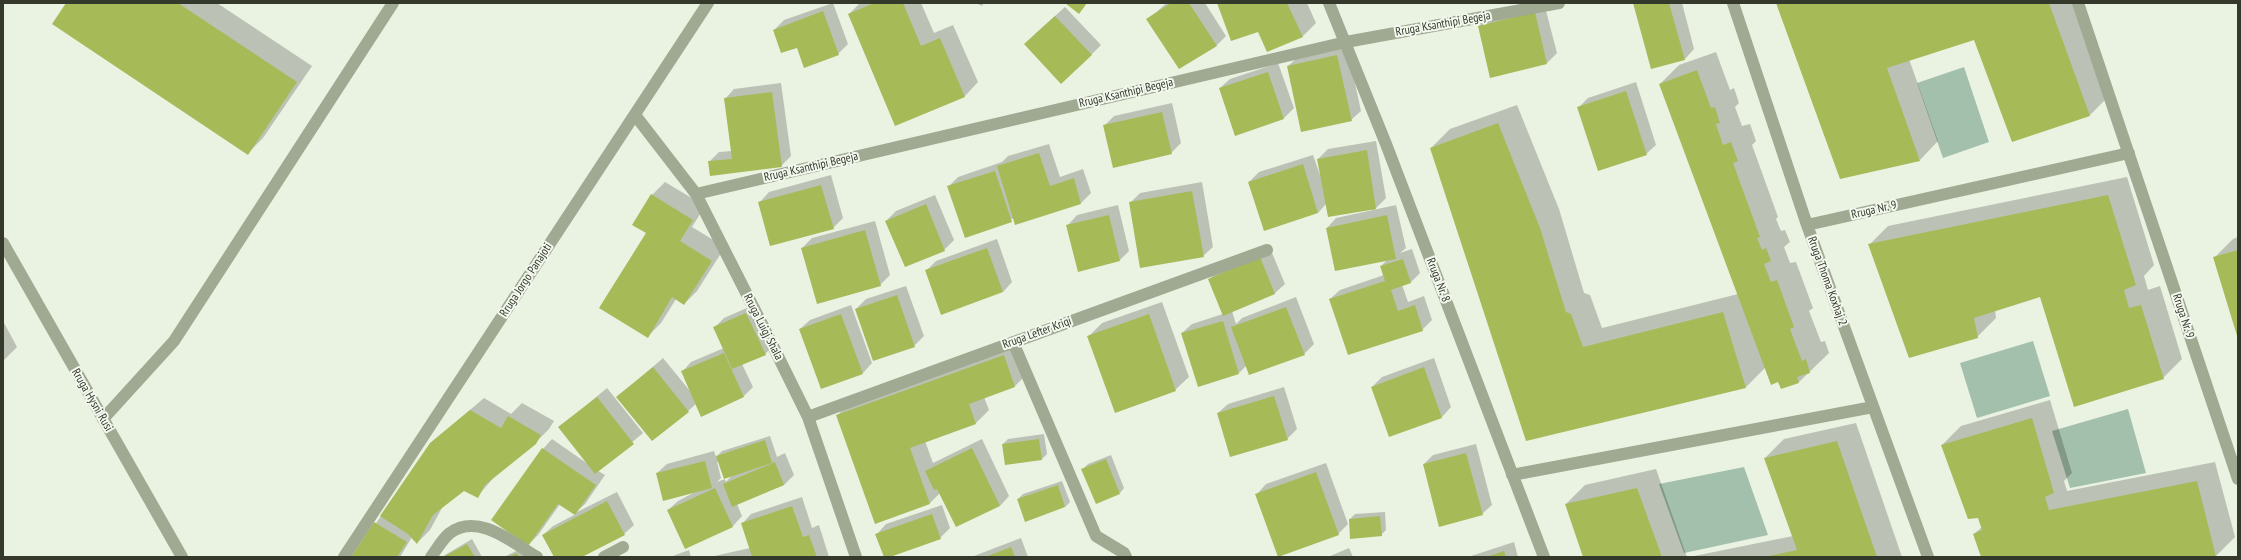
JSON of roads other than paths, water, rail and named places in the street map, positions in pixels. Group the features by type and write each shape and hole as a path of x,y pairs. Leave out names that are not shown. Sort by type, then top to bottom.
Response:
{"street":[{"path":"103,419 174,341 394,3"},
{"name":"Rruga Jorgo Panajoti","path":"344,557 708,3"},
{"name":"Rruga Nr. 8","path":"1329,3 1346,42 1544,557"},
{"name":"Rruga Ksanthipi Begeja","path":"696,194 1346,42 1559,3"},
{"name":"Rruga Thoma Koxhaj 2","path":"1733,3 1807,225 1928,557"},
{"name":"Rruga Nr. 9","path":"2078,3 2238,479"},
{"name":"Rruga Luigj Shala","path":"635,115 696,194 808,417 856,557"},
{"name":"Rruga Nr. 9","path":"1807,225 2128,153"},
{"name":"Rruga Hysni Rusi","path":"3,243 182,557"},
{"name":"Rruga Lefter Kriqi","path":"808,417 1267,250"},
{"path":"1013,342 1096,536 1124,553 1126,557"},
{"path":"1512,475 1873,407"},
{"path":"431,557 450,533 464,526 486,527 537,557"},
{"path":"604,557 623,547"}]}
